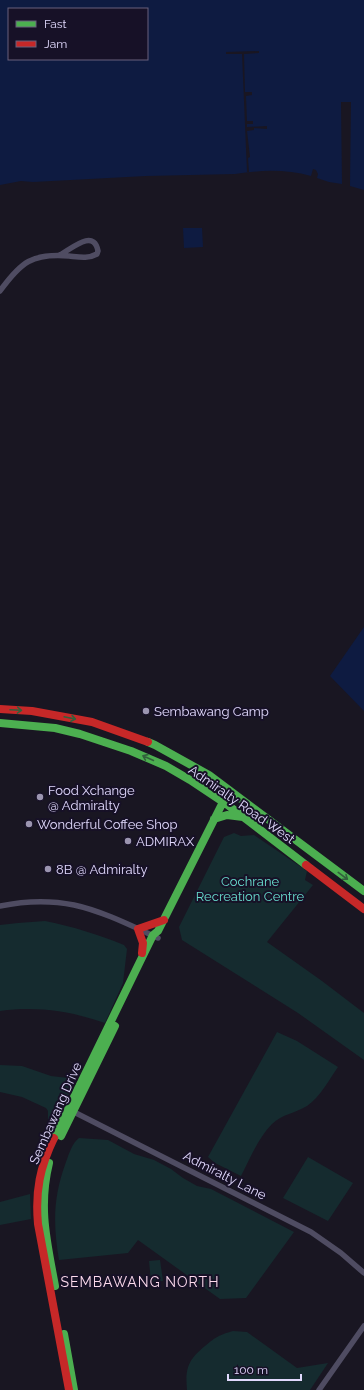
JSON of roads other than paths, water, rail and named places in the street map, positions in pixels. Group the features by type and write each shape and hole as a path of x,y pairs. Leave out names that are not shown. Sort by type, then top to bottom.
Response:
{"main road":[{"name":"Admiralty Road West","path":"0,710 32,711 92,722 155,745 189,763 219,782 364,891"},
{"name":"Admiralty Road West","path":"0,723 55,728 105,741 150,759 177,772 246,818 364,909"},
{"path":"219,782 226,797 223,802"},
{"name":"Sembawang Drive","path":"68,1390 38,1224 36,1204 39,1177 45,1158 71,1110 223,802"},
{"path":"214,819 228,815 246,818"},
{"path":"142,957 143,944 138,929 148,927 151,924 164,920"},
{"name":"Sembawang Drive","path":"74,1390 44,1225 43,1188 50,1158 71,1110 142,957 157,935"}],"street":[{"path":"0,291 16,269 30,260 60,255 88,257 97,254 98,251 96,243 87,241 80,242 60,255"},
{"path":"0,906 34,902 69,904 101,914 157,935"},
{"name":"Admiralty Lane","path":"71,1110 311,1232 341,1253 364,1273"},
{"path":"319,1390 364,1326"}],"water":[{"path":"0,0 364,0 364,190 350,186 351,102 341,102 342,184 317,178 318,174 316,170 313,169 311,176 283,171 263,171 235,174 146,176 33,182 21,181 0,185"},
{"path":"183,228 202,228 203,247 184,248"},
{"path":"364,627 364,711 330,676"}],"place":[{"name":"Sembawang Camp","path":"146,711"},
{"name":"Food Xchange @ Admiralty","path":"40,797"},
{"name":"Wonderful Coffee Shop","path":"29,824"},
{"name":"ADMIRAX","path":"128,841"},
{"name":"8B @ Admiralty","path":"48,869"}],"district":[{"name":"SEMBAWANG NORTH","path":"140,1282"}],"park label":[{"name":"Cochrane Recreation Centre","path":"250,888"}]}
